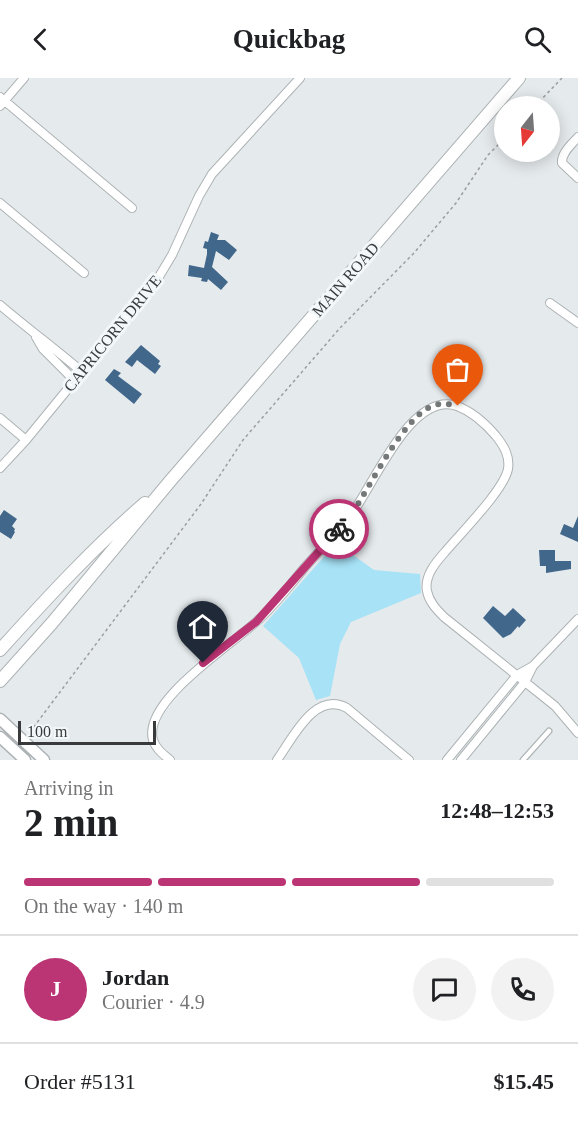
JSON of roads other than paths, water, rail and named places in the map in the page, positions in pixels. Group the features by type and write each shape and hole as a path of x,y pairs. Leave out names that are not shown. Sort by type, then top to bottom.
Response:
{"main road":[{"name":"MAIN ROAD","path":"0,681 52,624 171,480 519,78"},
{"name":"MAIN ROAD","path":"0,650 120,524 171,480"}],"street":[{"path":"24,78 2,102 132,208"},
{"name":"CAPRICORN DRIVE","path":"0,468 26,440 165,268 212,174 300,78"},
{"path":"578,137 561,160 578,178"},
{"path":"0,203 84,273"},
{"path":"550,303 578,323"},
{"path":"0,305 36,337 49,343 81,371"},
{"path":"36,337 43,349 74,380"},
{"path":"170,760 156,748 152,738 152,729 161,708 203,663 251,627 265,613 351,515 401,436 415,420 433,405 448,404 458,406 486,425 501,442 507,455 508,469 501,486 437,561 428,576 427,593 444,617 555,706 578,733"},
{"path":"0,418 26,440"},
{"path":"447,760 517,675 533,666 578,619"},
{"path":"461,760 525,682 533,666"},
{"path":"277,760 315,709 329,703 339,703 347,708 409,760"},
{"path":"0,719 44,760"},
{"path":"0,736 25,760"}],"lane":[{"path":"523,760 530,758 549,731"}]}
